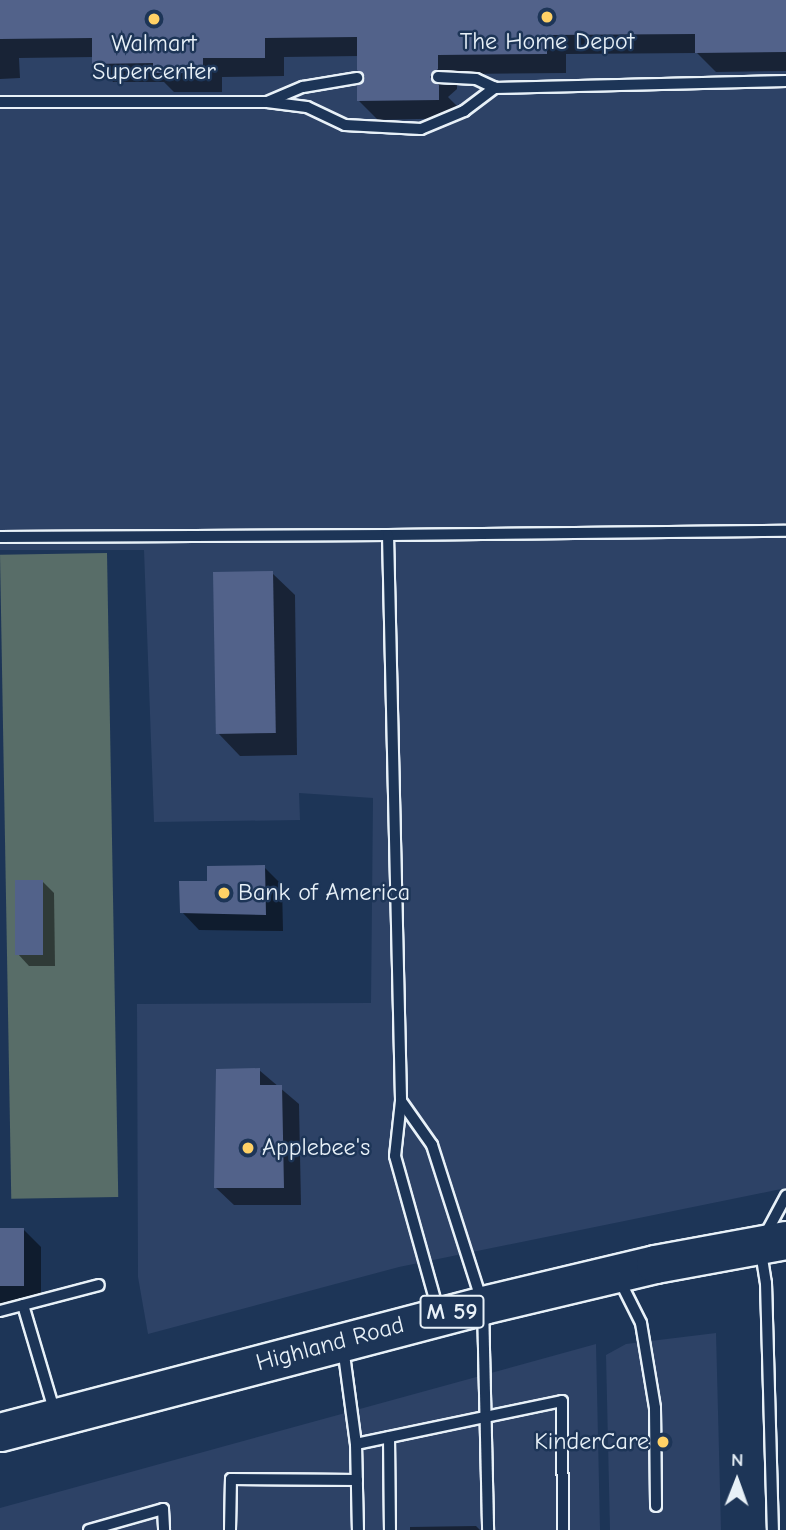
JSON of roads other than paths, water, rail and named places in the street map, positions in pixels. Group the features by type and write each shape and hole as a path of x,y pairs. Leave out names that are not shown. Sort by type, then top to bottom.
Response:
{"highway":[{"name":"Highland Road","path":"0,1432 440,1315 616,1273 773,1243"}],"lane":[{"path":"438,76 475,79 495,88 786,81"},
{"path":"267,102 303,87 357,78"},
{"path":"0,102 267,102 307,107 345,125 421,129 464,111 495,88"},
{"path":"0,537 786,531"},
{"path":"388,535 401,1101 395,1156 440,1315"},
{"path":"401,1101 432,1145 483,1305 488,1530"},
{"path":"772,1530 766,1283 773,1243 786,1196"},
{"path":"616,1273 641,1323 655,1408 656,1506"},
{"path":"0,1311 99,1285"},
{"path":"23,1305 56,1416"},
{"path":"342,1340 356,1444 358,1530"},
{"path":"356,1444 562,1401 563,1530"},
{"path":"389,1437 390,1530"},
{"path":"230,1530 231,1479 357,1480"},
{"path":"89,1530 163,1509 164,1530"}],"place":[{"name":"The Home Depot","path":"547,17"},
{"name":"Walmart Supercenter","path":"154,19"},
{"name":"Bank of America","path":"224,893"},
{"name":"Applebee's","path":"248,1148"},
{"name":"KinderCare","path":"663,1442"}]}
